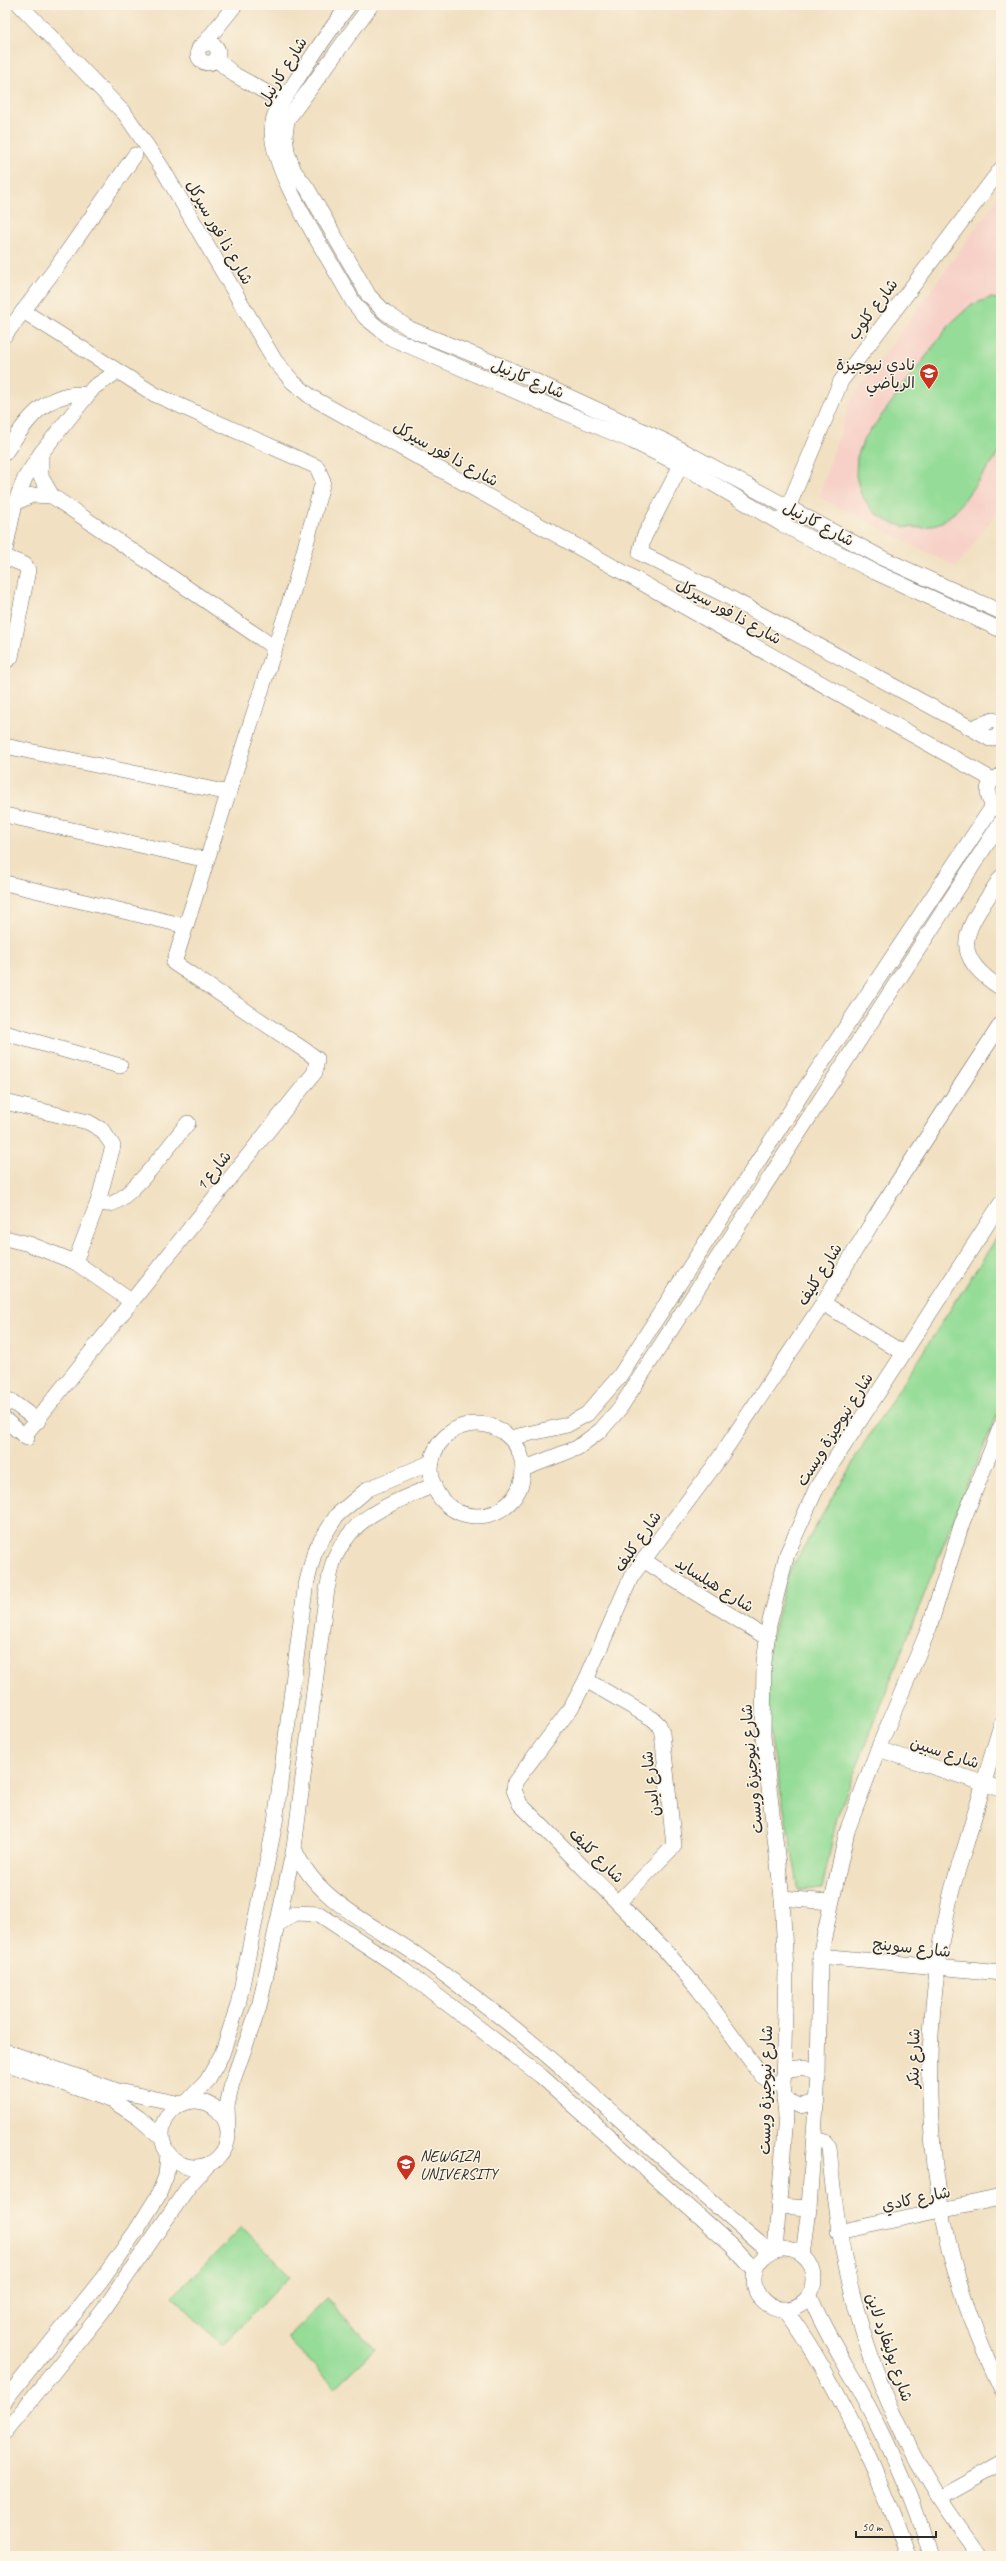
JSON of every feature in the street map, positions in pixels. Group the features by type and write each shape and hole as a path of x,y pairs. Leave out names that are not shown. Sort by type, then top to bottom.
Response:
{"street":[{"name":"شارع ذا فور سيركل","path":"20,5 125,114 162,168 270,355 293,382 311,397 997,777"},
{"path":"235,5 204,44 211,44 216,49 216,59 235,75 282,101"},
{"name":"شارع كارنيل","path":"349,5 322,40 282,101 273,120 270,137 353,302 366,318 391,338 632,441 681,464 780,523 874,572 1001,630"},
{"name":"شارع كارنيل","path":"371,5 287,120 285,135 288,173 307,188 369,296 385,312 410,329 509,369 684,450 882,558 1001,612"},
{"path":"322,40 337,50"},
{"path":"5,335 135,155"},
{"name":"شارع كلوب","path":"780,523 788,508 841,381 1001,169"},
{"path":"5,883 186,926 275,648 323,485 321,474 317,467 204,418 154,394 97,360 23,311"},
{"path":"91,391 97,360"},
{"path":"5,550 7,528 25,478 42,453 91,391 117,372"},
{"path":"5,453 24,426 44,404 65,395 91,391"},
{"path":"592,425 598,410"},
{"path":"42,453 41,477 52,496 275,648"},
{"path":"681,464 644,537 640,553 721,593 990,738 996,737 1001,732"},
{"path":"15,503 32,495 52,496"},
{"path":"5,557 25,565 28,570 11,656 5,662"},
{"path":"874,572 882,558"},
{"path":"971,728 993,720 1001,724"},
{"path":"5,746 229,793"},
{"path":"510,1438 567,1425 587,1414 619,1377 804,1090 997,808 990,801 989,787 997,777"},
{"path":"5,814 207,860"},
{"path":"523,1469 577,1448 601,1430 620,1408 1001,822"},
{"path":"1001,877 968,933 966,945 969,957 975,968 1001,988"},
{"name":"شارع 1","path":"5,1420 26,1437 131,1301 315,1072 317,1059 174,963 186,926"},
{"name":"شارع كليف","path":"783,2086 772,2083 762,2076 699,1990 619,1902 520,1804 514,1790 518,1775 556,1729 586,1680 621,1599 643,1560 714,1466 823,1303 884,1203 1001,1024"},
{"path":"5,1033 120,1066"},
{"path":"5,1102 88,1122 102,1130 113,1146 98,1202 76,1262"},
{"path":"98,1202 110,1204 120,1199 140,1182 188,1123"},
{"name":"شارع نيوجيزة ويست","path":"773,2251 785,2120 783,2086 786,1971 782,1898 763,1736 762,1699 767,1638 777,1590 787,1554 814,1493 835,1455 904,1353 1001,1203"},
{"path":"5,1238 29,1244 76,1262 131,1301"},
{"path":"823,1303 904,1353"},
{"path":"5,1405 11,1401 38,1421"},
{"path":"474,1424 488,1425 500,1430 510,1438 518,1449 523,1469 521,1484 514,1497 503,1508 490,1514 475,1516 460,1513 447,1505 437,1494 434,1485 432,1462 440,1442 449,1433 461,1426 474,1424"},
{"path":"803,2256 811,2189 818,2075 820,1956 830,1902 847,1831 878,1749 929,1628 962,1523 1001,1426"},
{"path":"162,2138 166,2118 207,2081 222,2054 238,2005 275,1823 305,1589 316,1550 337,1515 368,1489 432,1462"},
{"path":"5,2432 102,2312 189,2186 208,2165 223,2153 228,2143 227,2106 232,2083 259,2007 294,1848 327,1588 335,1556 352,1530 374,1511 434,1485"},
{"name":"شارع هيلسايد","path":"643,1560 767,1638"},
{"name":"شارع ايدن","path":"586,1680 653,1718 659,1725 662,1733 674,1846 619,1902"},
{"name":"شارع بنكر","path":"1001,1725 949,1902 937,1969 931,2022 930,2083 933,2144 950,2256 965,2306 1001,2389"},
{"path":"288,1729 309,1731"},
{"name":"شارع سبين","path":"878,1749 1001,1789"},
{"path":"294,1848 307,1875 329,1897 420,1957 514,2028 773,2251"},
{"path":"319,1914 329,1897"},
{"path":"782,1898 830,1902"},
{"path":"278,1924 296,1913 319,1914 406,1971 525,2063 732,2246 755,2271"},
{"name":"شارع سوينج","path":"820,1956 937,1969 1001,1973"},
{"path":"5,2051 116,2096 162,2138 168,2154 176,2162 197,2168 208,2165"},
{"path":"5,2063 116,2096 210,2104 222,2114 228,2128"},
{"path":"816,2102 800,2106 783,2086 789,2069 805,2067 818,2075"},
{"name":"شارع بوليفارد لاين","path":"814,2138 824,2141 829,2147 832,2190 838,2232 852,2291 876,2368 911,2448 940,2498 980,2556"},
{"path":"5,2400 102,2279 136,2231 158,2196 166,2176 168,2154"},
{"path":"811,2189 832,2190"},
{"name":"شارع كادي","path":"838,2232 942,2211 1001,2197"},
{"path":"778,2206 809,2208"},
{"path":"787,2249 803,2256 812,2267 815,2274 810,2296 799,2306 785,2310 771,2307 760,2298 754,2285 755,2271 758,2263 773,2251 787,2249"},
{"path":"810,2296 831,2341 864,2398 896,2463 910,2496 930,2556"},
{"path":"785,2310 808,2344 862,2443 894,2514 908,2556"},
{"path":"808,2344 816,2341 831,2341"},
{"path":"940,2498 1001,2464"}],"shaded area":[{"name":"نادي نيوجيزة الرياضي","path":"1001,194 1001,507 956,567 819,497 850,402"}],"green space":[{"path":"990,298 1001,299 1001,450 955,512 942,522 924,528 905,527 887,521 872,510 861,494 856,476 857,457 864,439 951,323 971,305"},
{"path":"1001,1231 1001,1406 964,1493 837,1817 822,1889 799,1890 760,1681 788,1574 863,1445"},
{"path":"242,2227 291,2276 222,2345 173,2296"},
{"path":"327,2299 375,2349 335,2387 287,2338"}],"place":[{"name":"نادي نيوجيزة الرياضي","path":"929,390"},
{"name":"NEWGIZA UNIVERSITY","path":"406,2181"}]}
